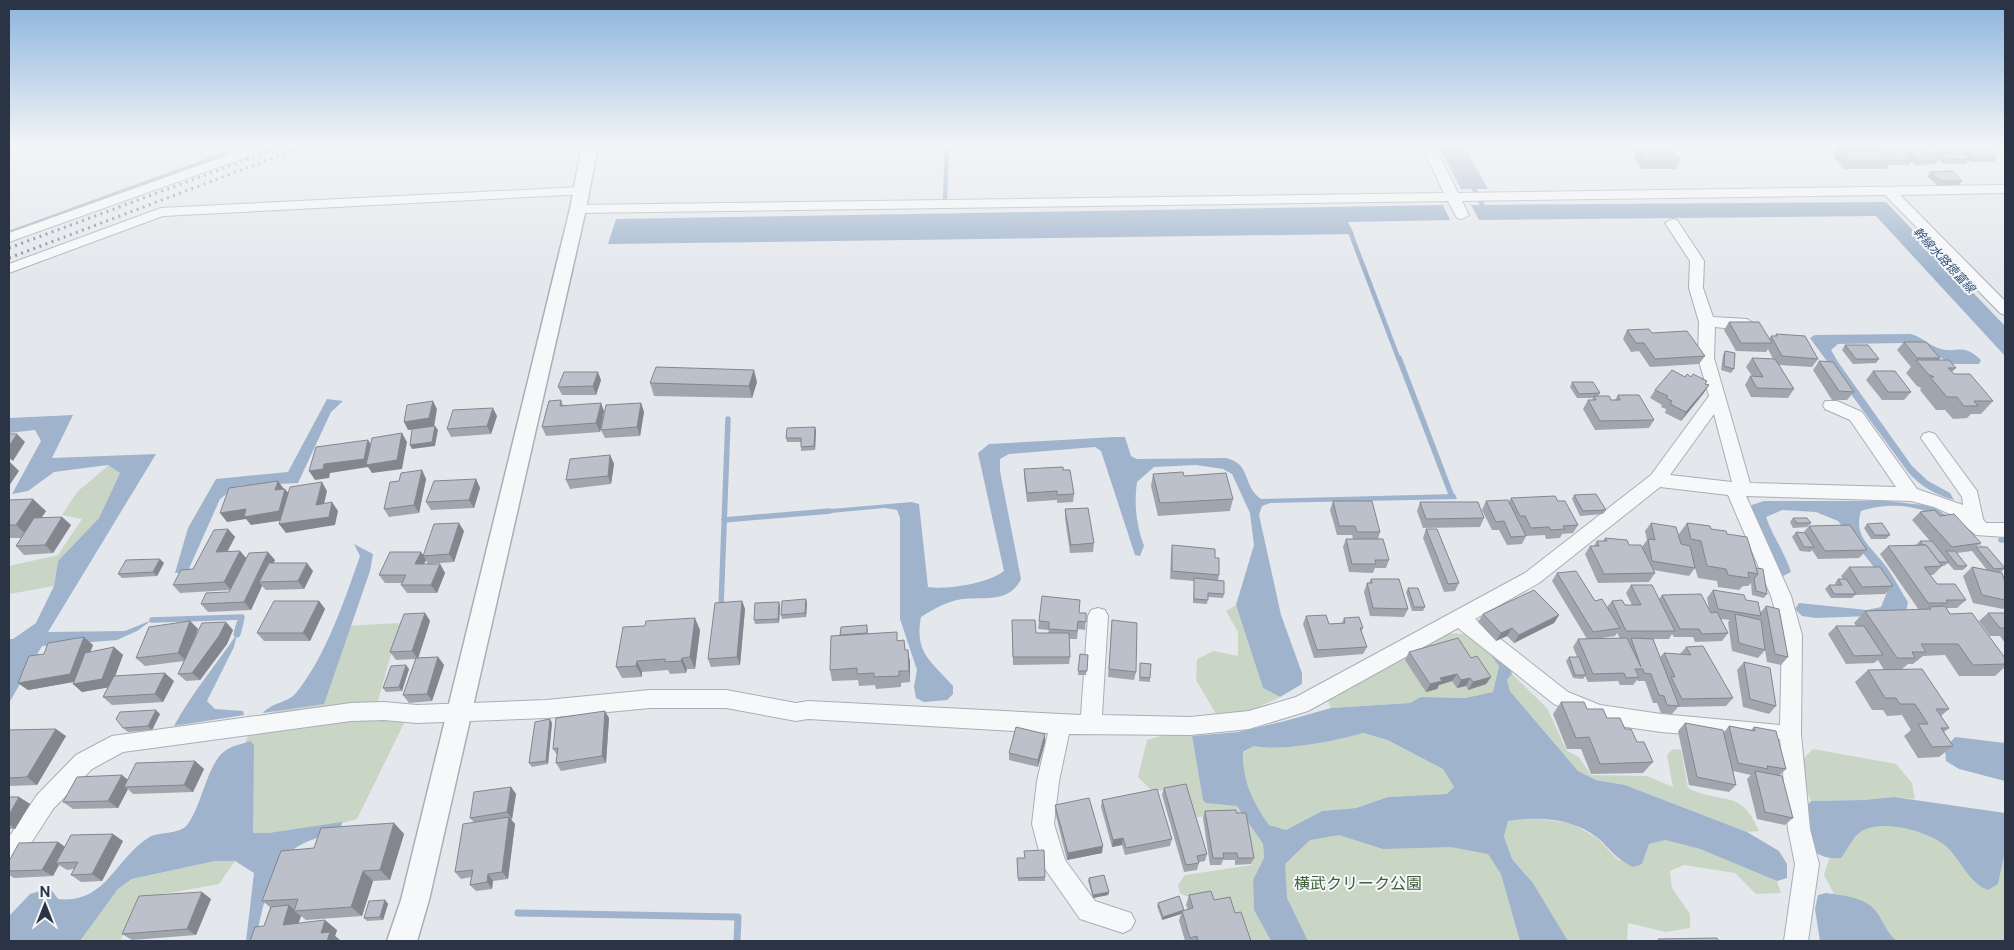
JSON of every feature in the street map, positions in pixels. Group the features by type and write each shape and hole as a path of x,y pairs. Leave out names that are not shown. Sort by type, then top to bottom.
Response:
{"street":[{"path":"9,238 144,189"},
{"path":"402,941 414,900 460,712 582,189"},
{"path":"1452,189 1460,203"},
{"path":"9,269 161,212 580,200 1460,203 1487,196 1986,189"},
{"path":"1889,191 2005,310"},
{"path":"1672,223 1698,261 1696,288 1707,322 1706,358 1739,489 1780,596 1792,635 1790,734 1799,828 1807,864 1796,941"},
{"path":"1707,322 1747,324 1763,336"},
{"path":"9,857 45,802 71,775 84,762 120,743 351,712 384,711 417,714 546,709 650,699 726,699 796,712 808,710 1061,724 1190,726 1249,720 1302,705 1532,578 1657,480 1717,397"},
{"path":"1832,405 1856,416 1911,494"},
{"path":"1929,438 1971,496 1974,522"},
{"path":"1657,480 1739,489 1911,494 1938,500 1974,522 1982,530 2005,530"},
{"path":"1092,724 1091,708 1098,616"},
{"path":"1459,618 1561,698 1599,714 1661,723 1790,734"},
{"path":"1061,724 1048,781 1043,824 1055,866 1088,911 1123,921"}],"green space":[{"path":"109,465 120,473 99,518 58,561 54,586 9,594 9,566 58,555 82,519 62,515 77,492"},
{"path":"1236,605 1263,688 1280,697 1246,713 1216,714 1196,680 1197,659 1214,651 1238,656 1238,632 1226,611"},
{"path":"400,623 377,704 412,707 357,819 269,844 215,835 253,720 315,695 345,626"},
{"path":"1446,633 1464,634 1491,655 1499,665 1493,692 1465,698 1422,697 1410,703 1331,708 1327,699 1396,663 1398,656"},
{"path":"1512,674 1547,708 1567,751 1579,757 1591,775 1647,776 1673,787 1667,755 1673,749 1681,750 1688,788 1738,803 1752,817 1759,831 1747,832 1625,785 1596,780 1578,771 1510,691 1507,680"},
{"path":"1175,732 1192,736 1203,800 1237,806 1263,844 1264,858 1253,880 1254,910 1271,941 1247,941 1196,901 1180,893 1178,885 1185,875 1252,865 1244,819 1234,816 1197,817 1186,790 1152,791 1138,777 1147,740"},
{"path":"1362,733 1386,740 1443,769 1454,787 1448,794 1388,797 1356,808 1322,811 1286,830 1269,825 1250,791 1244,773 1243,753 1254,746 1293,747"},
{"path":"1813,749 1896,764 1912,783 1915,799 1894,797 1864,800 1811,801 1805,787 1802,760"},
{"path":"1530,818 1571,823 1597,838 1618,860 1642,864 1649,844 1665,840 1700,849 1777,881 1781,893 1756,894 1735,873 1684,865 1670,871 1672,888 1690,914 1690,928 1666,932 1628,923 1627,941 1568,941 1533,883 1512,859 1504,836 1508,821"},
{"path":"1841,823 2005,824 2005,941 1847,941 1844,913 1824,875"},
{"name":"横武クリーク公園","path":"1328,825 1477,829 1544,941 1292,941 1267,891 1283,847"},
{"path":"215,861 235,861 219,884 141,898 120,941 80,941 118,889 133,879"}],"water":[{"path":"1886,202 2005,326 2005,356 1876,216 1479,220 1471,205"},
{"path":"1443,205 1450,220 1348,222 1354,234 608,244 616,219"},
{"path":"1910,334 1944,350 1969,351 1981,360 1979,364 1953,364 1915,345 1904,343 1838,344 1831,350 1912,466 1928,481 1950,493 1954,500 1929,489 1908,472 1810,338 1815,335"},
{"path":"327,399 343,401 331,412 298,483 237,486 220,499 187,573 175,573 188,528 216,479 288,472"},
{"path":"73,415 52,458 156,454 48,632 125,631 152,620 137,631 117,640 42,646 9,703 9,639 13,639 36,623 54,586 58,561 99,518 120,473 108,465 54,472 28,491 12,494 41,441 35,430 9,433 9,418"},
{"path":"1125,437 1131,456 1137,459 1226,458 1234,461 1240,465 1251,488 1261,499 1455,494 1457,499 1270,503 1262,506 1259,515 1281,615 1302,673 1302,684 1280,697 1263,688 1236,605 1254,545 1250,513 1232,474 1223,469 1196,465 1154,467 1137,482 1136,514 1144,546 1140,556 1135,555 1101,451 1095,447 1009,454 1000,459 1000,471 1021,579 1016,587 1004,595 957,600 921,617 920,640 926,656 953,686 953,694 947,700 924,702 916,698 914,687 917,670 900,619 900,518 897,510 885,508 830,513 831,509 912,502 919,504 928,587 968,585 989,579 1004,571 978,453 989,444"},
{"path":"1764,501 1887,501 1932,506 1949,517 2002,564 1954,526 1921,510 1903,506 1883,506 1861,511 1859,526 1863,538 1888,569 1908,602 1906,612 1898,615 1816,618 1802,616 1795,609 1799,603 1867,610 1881,607 1887,592 1873,566 1838,521 1816,512 1782,510 1766,517 1791,572 1783,576 1773,566 1750,512 1752,505"},
{"path":"354,544 373,554 370,571 324,704 263,713 267,709 293,696 316,663 333,628 360,556"},
{"path":"237,634 234,647 207,701 215,709 243,711 244,715 174,726 196,691"},
{"path":"1491,655 1510,669 1512,674 1507,680 1510,691 1578,771 1596,780 1625,785 1747,832 1779,851 1787,864 1787,878 1777,881 1700,849 1665,840 1649,844 1642,864 1633,867 1618,857 1598,838 1578,826 1543,819 1508,821 1504,836 1512,859 1533,883 1568,941 1520,941 1501,874 1488,854 1451,847 1383,849 1339,835 1310,840 1285,864 1287,898 1308,941 1271,941 1254,910 1253,880 1264,858 1263,844 1237,806 1206,803 1203,800 1192,736 1238,732 1331,708 1410,703 1421,697 1465,698 1493,692 1499,666","holes":["1363,733 1387,740 1443,769 1454,787 1447,794 1388,797 1356,808 1322,811 1286,830 1269,825 1253,800 1244,772 1243,752 1254,746 1293,747"]},
{"path":"1955,737 2005,743 2005,781 1959,769 1946,761 1945,748"},
{"path":"250,741 254,745 253,833 269,833 342,822 341,829 300,845 283,861 267,894 256,941 246,941 254,873 235,861 215,861 132,879 118,889 80,941 9,941 9,916 30,894 50,888 58,899 74,899 88,895 99,888 136,847 148,838 157,834 174,832 187,825 210,773 221,755 230,748"},
{"path":"1894,797 2005,813 2005,851 1998,884 1988,890 1981,886 1975,882 1946,846 1938,840 1903,828 1878,826 1867,828 1856,835 1841,858 1829,858 1815,851 1808,836 1807,827 1806,807 1811,801 1864,800"},
{"path":"1826,893 1852,897 1869,905 1897,941 1820,941 1815,909 1818,895"}],"building":[{"path":"1729,322 1759,322 1772,343 1741,343"},
{"path":"1649,329 1652,333 1687,331 1705,356 1655,359 1644,343 1636,343 1627,330"},
{"path":"1776,334 1805,336 1818,359 1782,356 1771,336 1777,336"},
{"path":"1904,342 1926,342 1940,358 1917,358"},
{"path":"1845,345 1868,345 1879,359 1856,359"},
{"path":"1725,351 1735,353 1734,369 1724,366"},
{"path":"1752,358 1775,359 1794,389 1757,388 1750,376 1763,377"},
{"path":"1916,360 1949,360 1956,368 1948,368 1954,374 1970,374 1993,401 1974,401 1978,406 1964,406 1957,397 1947,397 1930,377 1934,377 1928,374"},
{"path":"1819,361 1833,362 1854,392 1839,391"},
{"path":"656,367 754,370 749,386 650,383"},
{"path":"1672,370 1685,377 1687,374 1691,377 1693,374 1707,381 1705,384 1709,385 1686,412 1670,404 1672,401 1666,398 1668,396 1655,390"},
{"path":"1873,371 1895,371 1911,392 1888,392"},
{"path":"564,372 598,372 593,386 558,387"},
{"path":"1572,382 1593,382 1600,393 1579,394"},
{"path":"1618,395 1639,395 1654,420 1600,421 1588,400 1596,400 1594,396 1609,396 1611,400 1620,400"},
{"path":"561,400 560,406 601,403 596,423 542,427 549,401"},
{"path":"433,401 429,418 404,422 407,405"},
{"path":"641,403 637,427 601,430 606,405"},
{"path":"493,408 487,426 447,429 453,410"},
{"path":"435,426 432,442 410,445 412,429"},
{"path":"815,427 814,446 801,447 801,438 786,438 787,428"},
{"path":"402,433 397,460 366,465 372,438"},
{"path":"9,434 17,434 9,446"},
{"path":"368,440 364,459 324,464 323,469 309,471 316,447"},
{"path":"610,455 608,476 566,480 570,459"},
{"path":"1063,467 1063,470 1070,470 1074,494 1057,495 1057,491 1027,493 1024,469"},
{"path":"422,470 414,505 384,509 390,482 399,481 401,473"},
{"path":"1183,472 1184,476 1226,473 1233,499 1160,503 1153,474"},
{"path":"476,479 469,500 426,502 434,481"},
{"path":"278,481 275,490 285,489 279,511 244,517 246,509 220,513 229,488"},
{"path":"322,482 316,505 332,502 329,517 279,524 290,487"},
{"path":"1596,494 1606,510 1583,511 1574,495"},
{"path":"1555,496 1558,501 1565,501 1578,525 1563,526 1565,529 1551,530 1549,527 1531,528 1525,516 1520,516 1511,498"},
{"path":"33,499 16,525 9,525 9,500"},
{"path":"1508,500 1526,536 1511,537 1504,521 1496,522 1486,501"},
{"path":"1333,501 1372,501 1380,532 1357,532 1355,526 1339,526"},
{"path":"1420,502 1478,502 1484,518 1426,519"},
{"path":"1088,508 1094,543 1071,545 1065,509"},
{"path":"1935,510 1940,516 1954,514 1981,543 1952,547 1920,512"},
{"path":"62,517 45,545 16,546 34,518"},
{"path":"1793,518 1807,518 1811,523 1797,523"},
{"path":"459,523 449,554 423,556 434,524"},
{"path":"1651,523 1676,527 1681,544 1690,546 1695,568 1652,561 1648,539 1655,540"},
{"path":"1687,523 1710,526 1711,529 1726,531 1727,534 1747,537 1758,574 1748,572 1749,578 1728,575 1726,569 1707,566 1701,541 1691,539"},
{"path":"1882,523 1890,535 1875,535 1867,524"},
{"path":"1850,525 1867,550 1825,551 1809,526"},
{"path":"228,529 216,552 240,551 224,582 173,585 181,570 193,569 214,530"},
{"path":"1426,529 1437,529 1459,583 1448,584"},
{"path":"1796,532 1805,533 1814,547 1804,547"},
{"path":"1605,538 1627,540 1629,545 1641,545 1655,573 1604,574 1590,546 1599,546 1597,541 1607,541"},
{"path":"1346,539 1383,539 1389,560 1375,560 1376,564 1352,564"},
{"path":"1920,541 1932,541 1949,562 1939,562 1926,545 1923,545"},
{"path":"1172,545 1215,549 1215,558 1219,558 1219,575 1172,571"},
{"path":"1926,545 1942,566 1924,567 1937,584 1955,584 1966,600 1946,600 1948,603 1928,603 1888,546"},
{"path":"1976,547 1987,547 2005,568 1994,569"},
{"path":"1946,551 1955,551 1967,566 1958,566"},
{"path":"268,552 244,602 201,604 206,593 229,592 249,553"},
{"path":"390,552 421,552 415,564 440,564 431,585 401,585 406,575 379,575"},
{"path":"160,559 153,572 118,574 126,560"},
{"path":"269,563 307,563 298,581 259,582"},
{"path":"1849,567 1880,567 1893,586 1862,587"},
{"path":"1972,567 2002,573 2005,582 2005,600 1982,595"},
{"path":"1756,568 1763,569 1767,594 1756,591 1754,579 1758,574"},
{"path":"1576,571 1595,601 1602,599 1620,628 1593,632 1557,573"},
{"path":"1194,578 1224,581 1224,594 1208,593 1208,600 1194,599"},
{"path":"1371,579 1399,579 1408,609 1373,608 1367,583 1372,583"},
{"path":"1838,579 1846,579 1856,594 1834,594 1829,585 1842,585"},
{"path":"1631,585 1652,585 1675,631 1626,631 1612,601 1622,600 1625,605 1641,605"},
{"path":"1408,588 1418,588 1425,607 1414,607"},
{"path":"1534,590 1559,615 1519,635 1512,628 1501,633 1483,614"},
{"path":"1713,590 1744,595 1746,600 1758,602 1761,616 1718,609"},
{"path":"1701,594 1711,613 1717,612 1728,633 1702,634 1699,629 1680,629 1662,595"},
{"path":"1042,596 1080,600 1079,613 1086,613 1086,622 1078,621 1077,631 1049,629 1049,622 1039,621"},
{"path":"806,599 805,613 781,615 782,601"},
{"path":"274,601 319,601 303,633 257,633"},
{"path":"742,601 737,657 708,659 715,603"},
{"path":"779,602 778,619 754,620 755,603"},
{"path":"1766,606 1779,609 1788,657 1775,654"},
{"path":"1945,606 1950,614 1972,613 2005,658 2005,664 1973,665 1958,644 1921,644 1926,652 1912,652 1915,658 1897,658 1865,611 1931,609 1929,607"},
{"path":"425,613 412,651 390,652 404,614"},
{"path":"1988,613 2005,613 2005,628 2000,628"},
{"path":"1735,614 1761,620 1765,650 1739,643"},
{"path":"1326,615 1329,624 1345,623 1344,618 1359,617 1363,628 1360,628 1367,647 1317,650 1306,616"},
{"path":"695,618 690,657 682,658 681,661 665,662 665,659 637,661 636,666 616,667 623,627 645,626 646,621"},
{"path":"1012,620 1035,620 1036,633 1069,633 1070,657 1013,657"},
{"path":"1112,620 1137,623 1136,672 1109,669"},
{"path":"190,621 178,653 136,658 149,627"},
{"path":"226,622 219,636 192,673 178,674 202,623"},
{"path":"867,625 867,633 840,635 841,627"},
{"path":"1836,626 1864,626 1883,655 1854,656"},
{"path":"897,632 897,641 904,640 905,650 908,650 909,671 899,671 899,676 874,677 874,673 857,674 857,668 830,670 831,636"},
{"path":"84,637 70,674 18,683 29,656 44,654 48,643"},
{"path":"1458,638 1471,658 1477,656 1491,677 1473,682 1470,678 1461,680 1457,674 1440,678 1442,681 1430,684 1409,652"},
{"path":"1627,638 1641,667 1631,638 1653,639 1679,706 1667,705 1664,696 1659,695 1651,674 1644,673 1643,669 1635,669 1639,677 1626,678 1624,673 1593,674 1578,639"},
{"path":"1703,646 1733,698 1682,699 1671,677 1675,677 1664,653 1691,655 1686,647"},
{"path":"114,647 102,679 73,684 85,653"},
{"path":"1080,654 1088,655 1087,671 1078,671"},
{"path":"438,657 427,694 403,695 416,658"},
{"path":"1569,657 1579,657 1586,675 1575,675"},
{"path":"1744,662 1770,668 1776,706 1750,699"},
{"path":"1140,663 1151,664 1150,678 1140,677"},
{"path":"406,665 399,687 383,688 391,666"},
{"path":"1922,669 1949,709 1936,709 1949,728 1941,728 1953,746 1932,747 1918,724 1928,724 1915,704 1900,704 1896,698 1885,698 1868,670"},
{"path":"165,673 155,694 103,697 114,676"},
{"path":"1561,702 1584,702 1587,709 1603,709 1607,718 1620,718 1625,729 1631,729 1637,742 1644,742 1653,762 1600,764 1589,737 1576,738"},
{"path":"156,710 148,726 123,728 116,719 120,712"},
{"path":"605,711 602,756 556,763 558,748 553,749 556,718"},
{"path":"550,719 546,761 529,763 535,722"},
{"path":"1685,723 1723,730 1736,785 1697,777"},
{"path":"1729,726 1755,731 1754,727 1776,731 1786,769 1767,766 1768,769 1738,763"},
{"path":"1016,727 1045,734 1038,760 1009,753"},
{"path":"56,729 27,777 9,778 9,730"},
{"path":"195,761 184,785 124,787 136,763"},
{"path":"1755,771 1782,776 1793,818 1765,812"},
{"path":"122,775 108,801 63,802 77,777"},
{"path":"1186,784 1207,854 1197,856 1199,863 1186,865 1164,788"},
{"path":"511,787 507,812 470,818 474,792"},
{"path":"1157,789 1172,839 1126,848 1123,838 1113,840 1102,800"},
{"path":"9,797 19,797 9,815"},
{"path":"1089,798 1103,846 1068,853 1055,805"},
{"path":"1236,810 1236,813 1246,813 1254,858 1238,858 1237,853 1223,853 1224,858 1213,858 1205,811"},
{"path":"509,817 502,872 488,874 487,882 470,885 473,870 455,872 463,824"},
{"path":"394,823 380,870 363,871 351,907 294,911 298,899 262,901 281,851 314,848 321,828"},
{"path":"113,834 92,874 71,875 78,862 56,863 71,835"},
{"path":"58,842 42,870 9,871 9,861 19,843"},
{"path":"1044,850 1045,877 1018,878 1017,858 1025,858 1024,851"},
{"path":"1104,875 1109,892 1093,895 1089,878"},
{"path":"1211,891 1214,900 1230,897 1235,913 1241,912 1251,941 1198,941 1197,936 1190,938 1182,911 1193,908 1189,895"},
{"path":"202,892 187,929 122,934 139,896"},
{"path":"1179,896 1184,910 1163,917 1158,903"},
{"path":"385,900 380,917 364,918 369,901"},
{"path":"289,905 283,925 325,920 321,933 330,932 327,941 250,941 255,927 264,926 271,907"},
{"path":"1717,938 1719,941 1659,941 1658,939"}],"waterway":[{"path":"9,233 128,189"},
{"path":"945,189 945,198"},
{"name":"幹線水路徳富線","path":"1474,189 1485,210"},
{"path":"1349,229 1399,360"},
{"path":"1399,358 1451,494"},
{"path":"724,520 728,419"},
{"path":"724,520 830,511"},
{"path":"721,607 724,520"},
{"path":"152,620 242,617 240,624"},
{"path":"237,634 240,623"},
{"path":"518,913 738,917 737,941"}],"railway":[{"path":"9,248 167,189"},
{"path":"9,258 190,189"}]}
